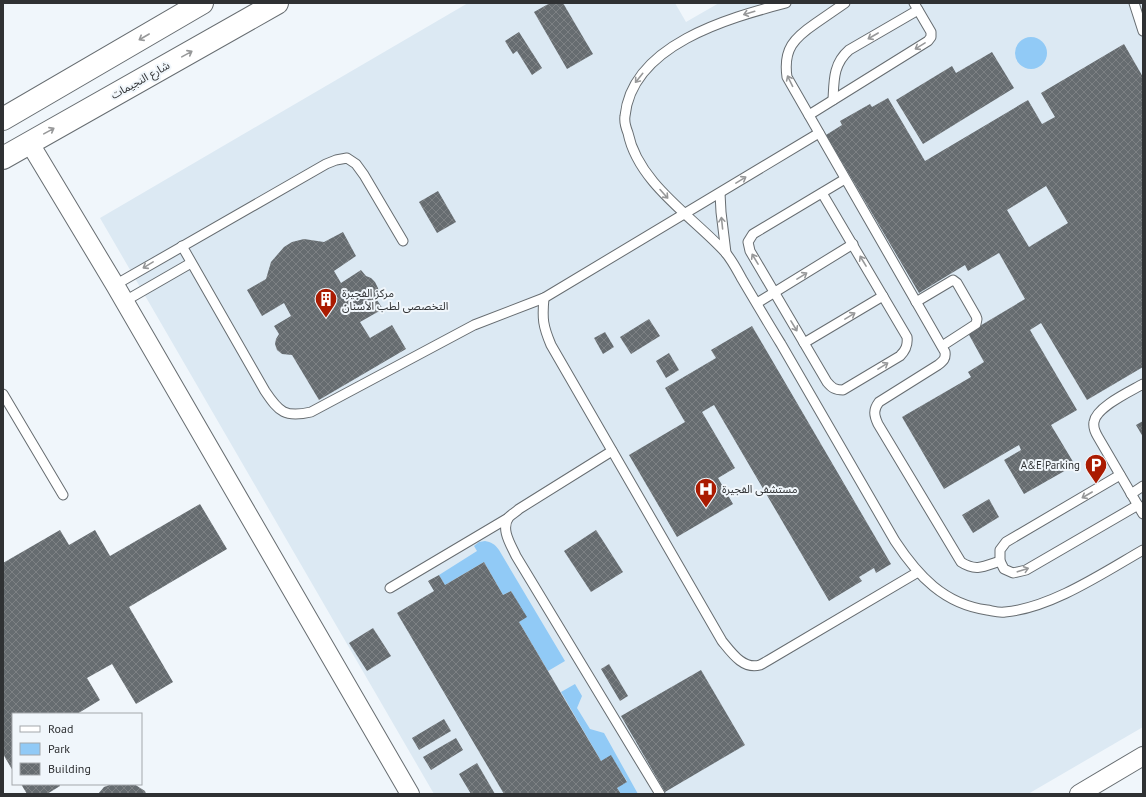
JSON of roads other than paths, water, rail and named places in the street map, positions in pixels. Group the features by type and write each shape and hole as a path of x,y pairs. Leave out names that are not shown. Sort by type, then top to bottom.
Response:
{"main road":[{"path":"3,119 202,3"},
{"name":"شارع النجيمات","path":"3,158 277,3"}],"street":[{"path":"29,142 125,301 410,794"},
{"path":"1079,794 1143,756"}],"lane":[{"path":"786,3 730,19 699,32 673,46 651,64 635,83 627,100 625,118 629,141 637,158 650,177 684,214 726,253 757,303 907,559 936,590 955,601 977,609 1004,613 1031,608 1058,597 1143,550"},
{"path":"845,3 797,37 787,56 787,77 942,346 946,357 943,362 879,402 874,408 874,416 962,562 969,567 976,568 1000,561"},
{"path":"1134,3 1143,31"},
{"path":"809,115 928,41 931,37 931,32 916,6 843,55 834,74 833,100"},
{"path":"182,246 264,391 274,404 284,413 298,415 311,412 474,325 544,298 819,133"},
{"path":"115,285 326,164 346,158 356,164 364,175 403,241"},
{"path":"822,193 904,330 908,344 905,351 900,356 843,390 837,390 831,387 774,293 750,251 748,242 752,234 845,179"},
{"path":"720,192 726,253"},
{"path":"757,303 853,244"},
{"path":"125,301 191,263"},
{"path":"916,302 954,280 957,283 976,316 976,324 942,346"},
{"path":"804,343 884,296"},
{"path":"544,298 542,316 544,330 549,340 722,640 734,656 747,665 758,665 918,572"},
{"path":"1143,384 1103,408 1097,414 1094,422 1095,432 1143,514"},
{"path":"3,394 63,495"},
{"path":"390,588 508,518 519,509 612,451"},
{"path":"1120,475 1006,542 1000,550 1000,561 1004,569 1013,573 1026,570 1138,505"},
{"path":"1131,494 1143,486"},
{"path":"508,518 505,528 509,542 516,556 660,794"}],"place":[{"name":"مركز الفجيرة التخصصى لطب الأسنان","path":"326,318"},
{"name":"A&E Parking","path":"1096,484"},
{"name":"مستشفى الفجيرة","path":"706,508"}]}
